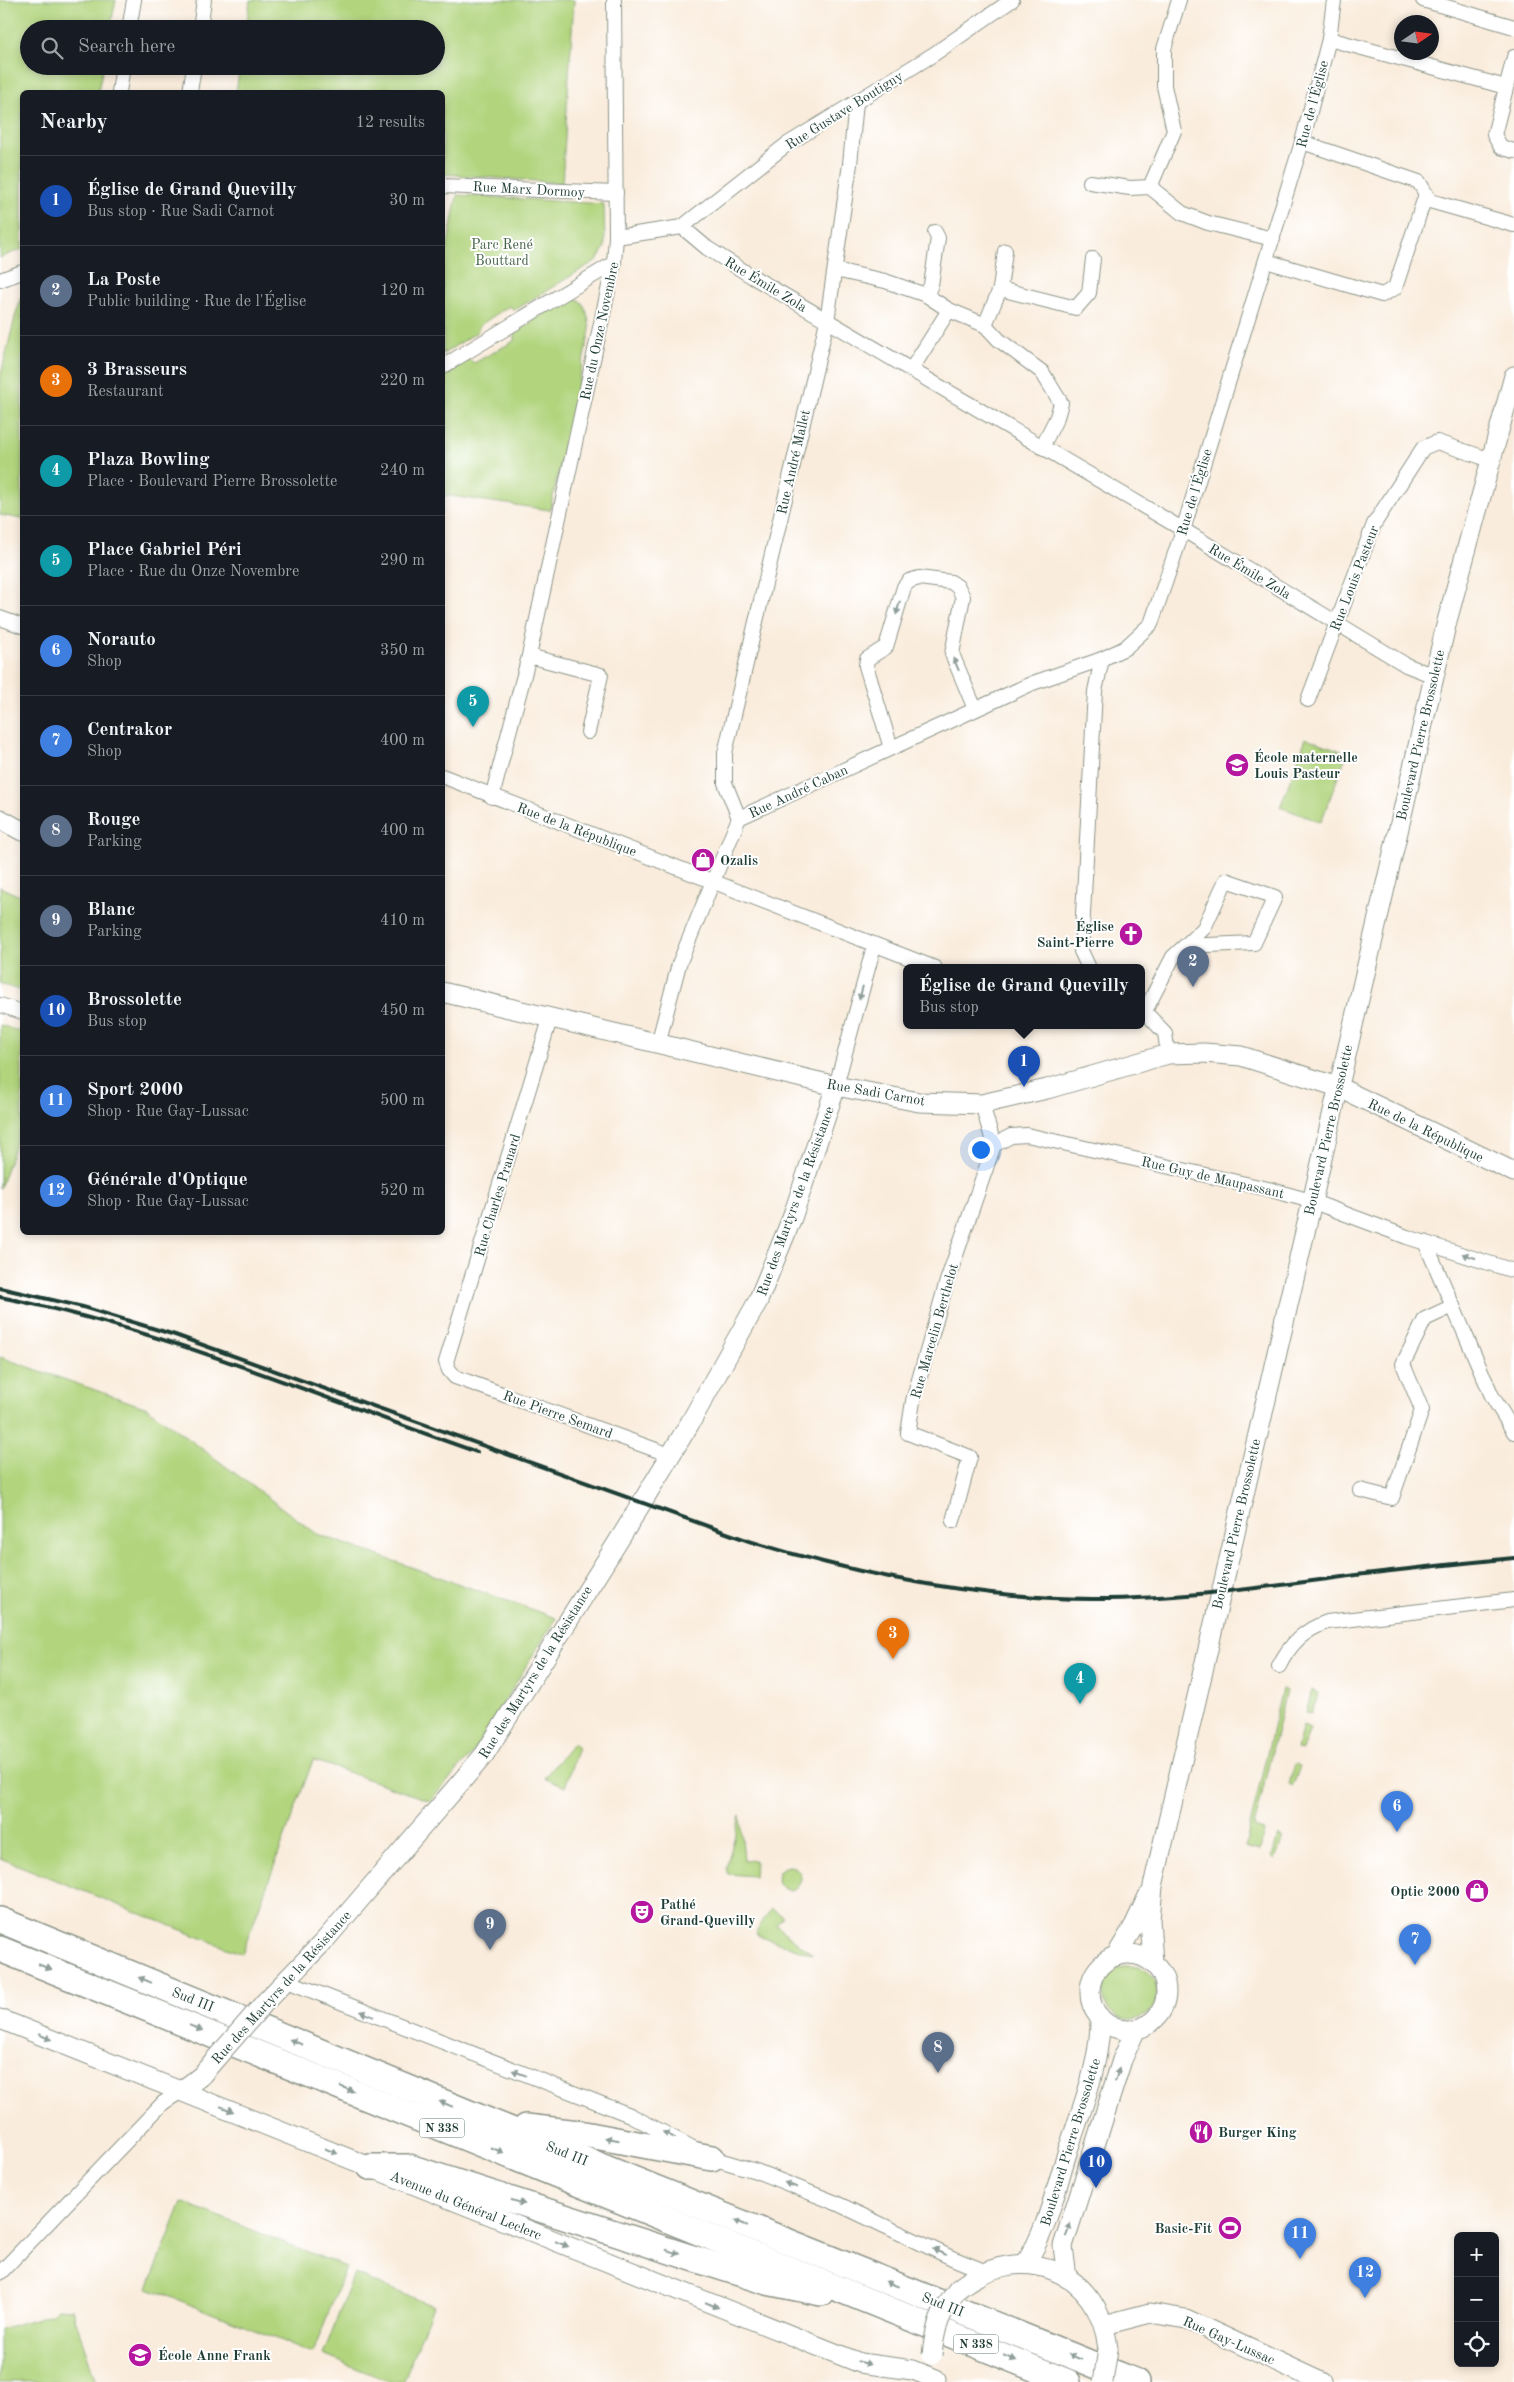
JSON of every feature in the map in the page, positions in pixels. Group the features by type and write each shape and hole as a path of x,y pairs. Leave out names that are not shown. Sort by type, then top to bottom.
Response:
{"highway":[{"name":"Sud III","path":"0,1920 491,2122 1137,2382"},
{"name":"Sud III","path":"0,1949 1068,2382"},
{"path":"491,2122 579,2133 712,2158"},
{"path":"370,2167 409,2167 767,2282 884,2306"}],"street":[{"path":"131,20 134,0"},
{"path":"201,20 204,0"},
{"name":"Rue du Onze Novembre","path":"492,797 529,656 614,264 616,193 614,0"},
{"name":"Rue Gustave Boutigny","path":"682,227 786,145 934,54 1012,0"},
{"path":"1150,186 1174,131 1164,86 1164,49 1180,0"},
{"name":"Rue de l'Église","path":"1102,659 1125,648 1151,624 1183,530 1302,142 1329,38 1334,0"},
{"path":"1423,0 1514,27"},
{"path":"1329,38 1506,87"},
{"path":"1514,57 1494,135 1501,147 1514,151"},
{"path":"119,90 122,75"},
{"path":"190,90 193,75"},
{"name":"Rue André Mallet","path":"739,818 725,783 725,753 827,321 850,164 856,102"},
{"path":"1302,142 1419,182 1430,201 1514,225"},
{"path":"1090,182 1130,188 1150,186 1182,212 1208,223 1273,239"},
{"name":"Rue Marx Dormoy","path":"445,186 616,193"},
{"path":"1266,260 1382,296 1395,288 1426,194"},
{"path":"616,237 682,227"},
{"name":"Rue Émile Zola","path":"682,227 707,248 827,321 1183,530 1406,665 1434,676"},
{"path":"926,295 931,285 938,238 935,232"},
{"path":"985,325 1000,289 1005,251"},
{"path":"1000,289 1076,308 1089,293 1093,259"},
{"path":"445,365 614,264"},
{"path":"835,270 885,281 926,295 949,310 985,325 999,340 1042,372 1061,403 1057,417 1042,447"},
{"path":"0,280 20,273"},
{"path":"911,370 949,310"},
{"name":"Boulevard Pierre Brossolette","path":"1153,1963 1150,1920 1153,1886 1434,676 1514,376"},
{"name":"Rue Louis Pasteur","path":"1308,700 1374,524 1423,448 1437,442 1491,460"},
{"path":"891,748 866,666 867,659 886,647 904,587 909,581 919,578 951,582 958,587 963,597 952,654 975,709"},
{"path":"0,618 20,625"},
{"path":"529,656 601,674 588,732"},
{"path":"1087,964 1081,950 1095,691 1102,659"},
{"name":"Rue André Caban","path":"713,880 739,818 1033,683 1102,659"},
{"name":"Rue de la République","path":"445,777 492,797 713,880 874,946 924,964"},
{"path":"0,819 20,830"},
{"path":"658,1044 679,964 713,880"},
{"path":"1145,1006 1173,957 1204,928 1226,880 1275,897 1254,943 1185,946"},
{"name":"Rue des Martyrs de la Résistance","path":"0,2273 163,2103 201,2076 266,2001 325,1940 484,1755 670,1454 758,1301 792,1218 836,1086 874,946"},
{"name":"Rue Sadi Carnot","path":"445,993 836,1086 919,1102 982,1104 1047,1089 1168,1054 1204,1053 1241,1056 1338,1087"},
{"path":"0,1005 20,1011"},
{"path":"1145,1012 1165,1033 1168,1054"},
{"name":"Rue Charles Pranard","path":"449,1370 446,1362 550,1019"},
{"name":"Rue de la République","path":"1338,1087 1514,1172"},
{"path":"982,1104 994,1146"},
{"name":"Rue Guy de Maupassant","path":"994,1146 1011,1136 1027,1135 1268,1189 1311,1201 1425,1242 1514,1271"},
{"name":"Rue Marcelin Berthelot","path":"953,1521 970,1457 908,1433 913,1401 947,1281 994,1146"},
{"path":"1425,1242 1492,1396 1514,1432"},
{"path":"1360,1490 1392,1498 1422,1410 1402,1364 1425,1319 1453,1306"},
{"name":"Rue Pierre Semard","path":"449,1370 456,1377 670,1454"},
{"path":"1280,1666 1295,1641 1305,1632 1327,1622 1514,1600"},
{"name":"Boulevard Pierre Brossolette","path":"1116,1956 1134,1926 1153,1886"},
{"path":"1136,1954 1153,1963 1161,1972 1165,1983 1165,2000 1157,2016 1148,2024 1136,2029 1120,2029 1100,2017 1094,2008 1091,1997 1092,1982 1098,1969 1116,1956 1136,1954"},
{"path":"287,1981 630,2115 712,2158 756,2171 836,2203 952,2258 984,2271"},
{"name":"Boulevard Pierre Brossolette","path":"1025,2264 1040,2239 1092,2074 1100,2032 1100,2017"},
{"name":"Avenue du Général Leclerc","path":"0,2019 860,2363 913,2370 936,2380"},
{"name":"Boulevard Pierre Brossolette","path":"1067,2278 1063,2246 1122,2060 1136,2029"},
{"path":"936,2380 932,2356 934,2331 939,2317 958,2289 984,2271 1006,2265 1025,2264 1047,2268 1067,2278 1089,2298 1104,2325 1108,2349 1103,2382"},
{"name":"Rue Gay-Lussac","path":"1104,2325 1150,2313 1186,2319 1322,2382"}],"green space":[{"path":"0,0 116,0 112,20 20,20 20,75 101,75 98,90 20,90 20,250 0,258"},
{"path":"250,0 574,0 562,183 445,174 445,90 236,90 239,75 445,75 445,20 247,20"},
{"name":"Parc René Bouttard","path":"457,195 604,204 605,247 597,260 515,310 509,306 480,325 477,332 445,353 445,259"},
{"path":"572,297 581,302 587,314 590,330 550,510 445,495 445,375 469,359 474,363 514,341 514,332"},
{"path":"20,302 20,519 0,515 0,378"},
{"path":"1306,738 1347,753 1321,822 1280,807"},
{"path":"0,887 20,896 20,990 0,984"},
{"path":"0,1025 20,1031 20,1130 0,1188"},
{"path":"0,1357 147,1408 317,1534 556,1618 472,1754 430,1801 313,1760 242,1954 0,1858"},
{"path":"1282,1689 1286,1691 1254,1828 1264,1831 1260,1851 1245,1847"},
{"path":"1312,1690 1319,1693 1311,1714 1306,1713"},
{"path":"1303,1726 1310,1729 1302,1750 1297,1749"},
{"path":"573,1743 578,1747 565,1787 544,1778"},
{"path":"1295,1764 1300,1766 1293,1786 1289,1784"},
{"path":"740,1816 744,1861 755,1860 754,1876 728,1874 726,1869"},
{"path":"1278,1836 1283,1839 1275,1859 1272,1856"},
{"path":"789,1866 798,1869 801,1878 798,1887 789,1890 780,1887 777,1878 780,1869"},
{"path":"771,1909 783,1916 776,1925 812,1954 758,1936 757,1930"},
{"path":"1130,1966 1140,1968 1149,1974 1155,1983 1157,1993 1155,2003 1149,2012 1140,2018 1130,2020 1120,2018 1111,2012 1105,2003 1103,1993 1105,1983 1111,1974 1120,1968"},
{"path":"182,2202 346,2267 313,2353 148,2288"},
{"path":"354,2274 433,2306 403,2382 391,2382 323,2355"},
{"path":"57,2308 72,2309 96,2382 0,2382 0,2329 51,2314"}],"railway":[{"path":"0,1288 83,1307 175,1335 749,1541 833,1565 919,1583 1048,1598 1158,1597 1224,1592 1356,1575 1514,1558"},
{"path":"0,1297 122,1327 182,1346 477,1452"}],"place":[{"name":"Place Gabriel Péri","path":"473,727"},
{"name":"École maternelle Louis Pasteur","path":"1237,765"},
{"name":"Ozalis","path":"703,860"},
{"name":"Église Saint-Pierre","path":"1131,934"},
{"name":"La Poste","path":"1193,987"},
{"name":"Église de Grand Quevilly","path":"1024,1087"},
{"name":"3 Brasseurs","path":"893,1659"},
{"name":"Plaza Bowling","path":"1080,1704"},
{"name":"Norauto","path":"1397,1832"},
{"name":"Optic 2000","path":"1477,1891"},
{"name":"Pathé Grand-Quevilly","path":"642,1912"},
{"name":"Blanc","path":"490,1950"},
{"name":"Centrakor","path":"1415,1965"},
{"name":"Rouge","path":"938,2073"},
{"name":"Burger King","path":"1201,2132"},
{"name":"Brossolette","path":"1096,2188"},
{"name":"Basic-Fit","path":"1230,2228"},
{"name":"Sport 2000","path":"1300,2259"},
{"name":"Générale d'Optique","path":"1365,2298"},
{"name":"École Anne Frank","path":"140,2355"}]}
